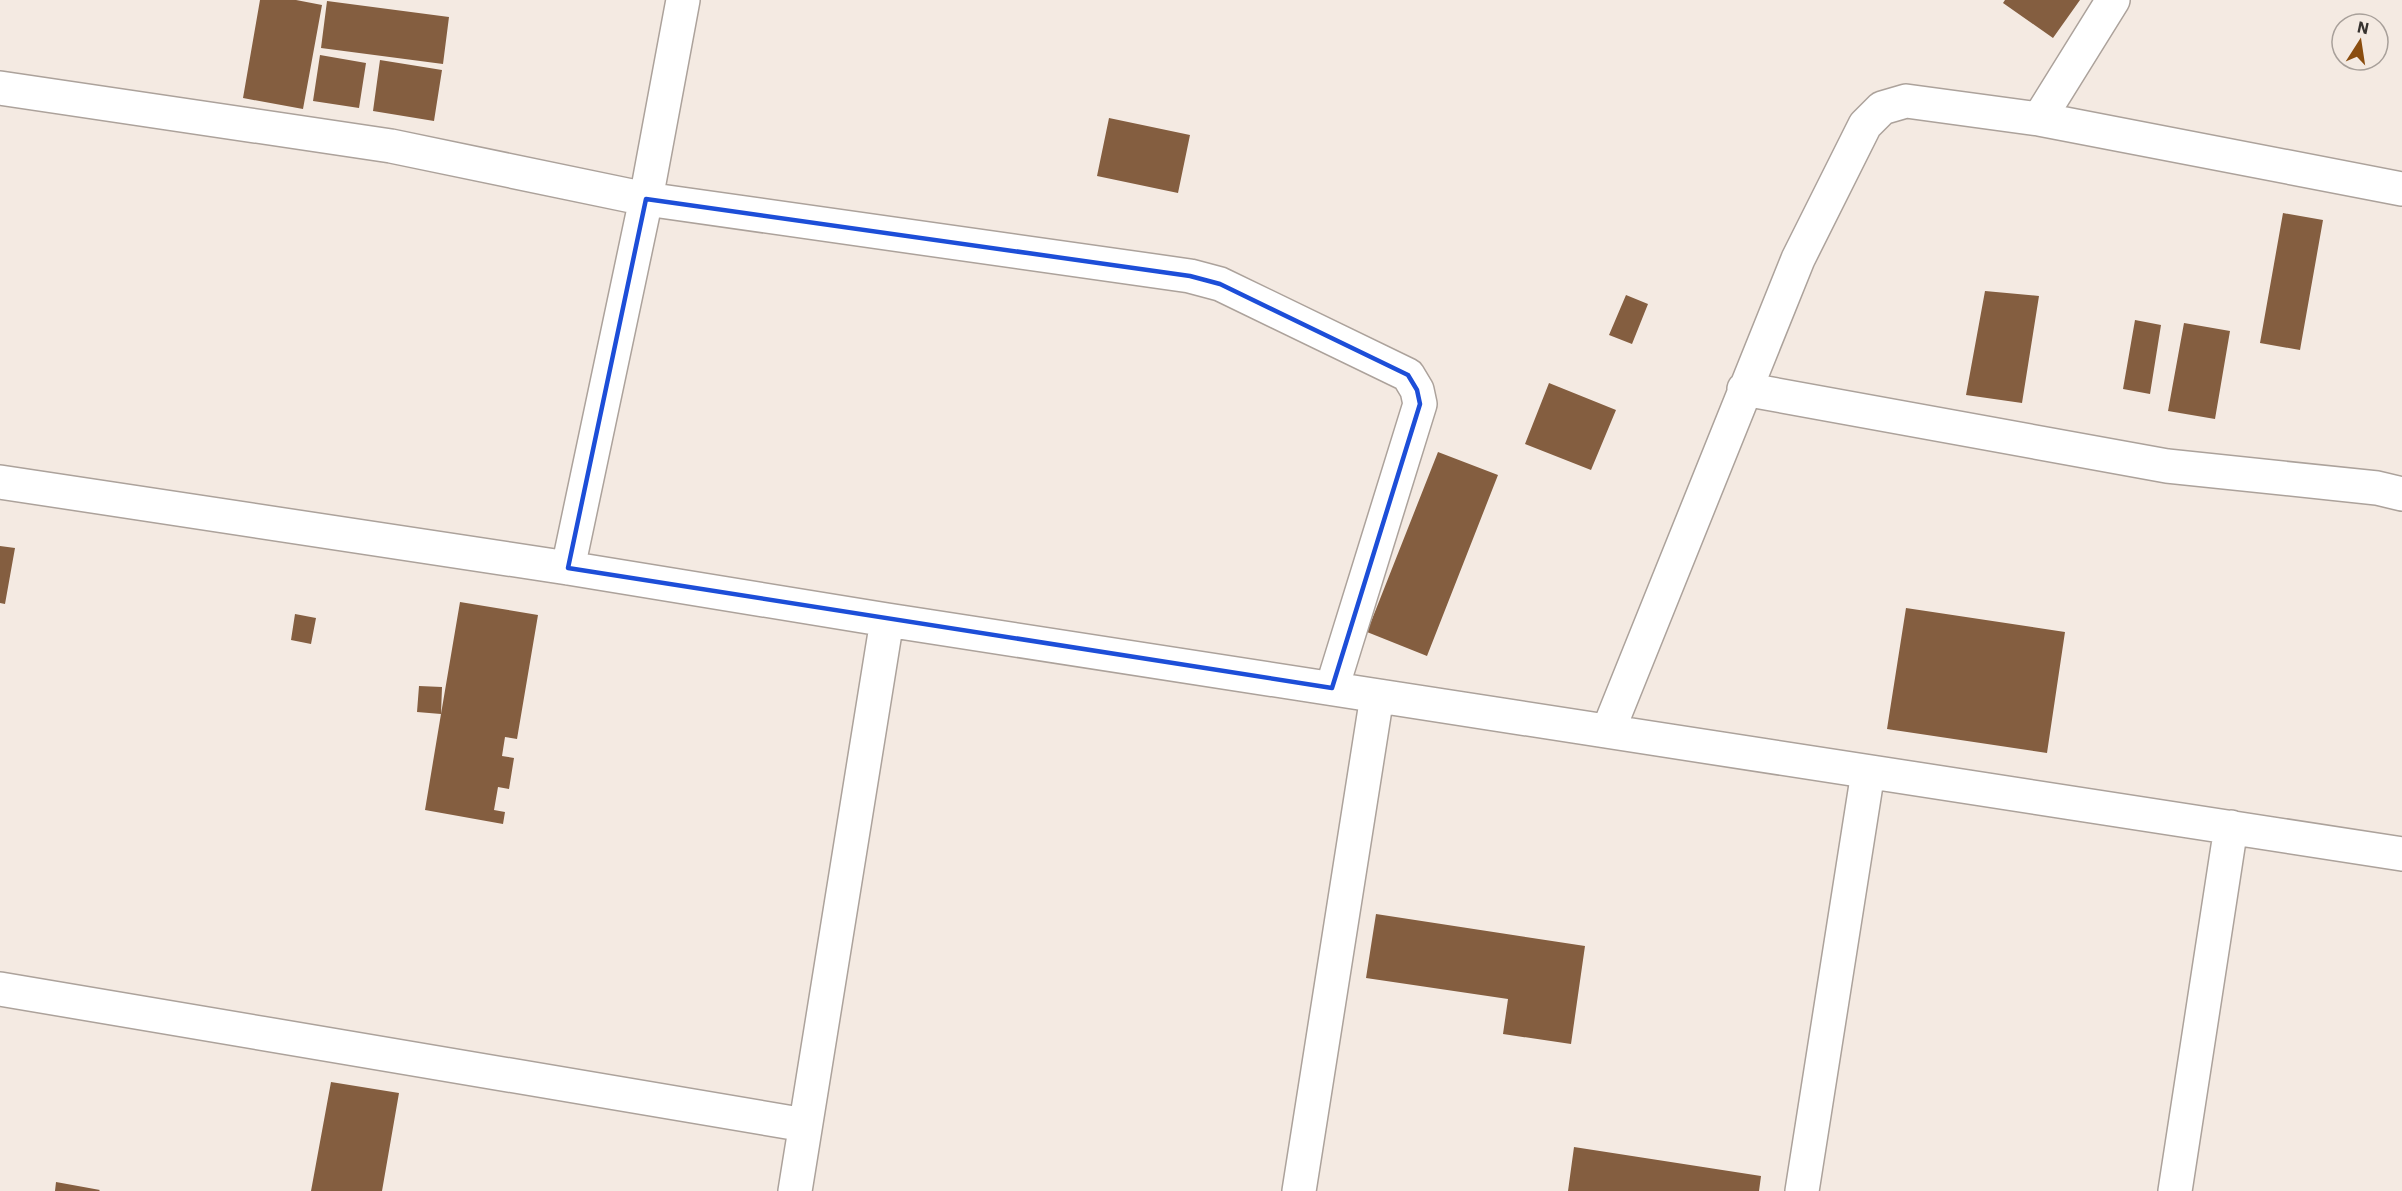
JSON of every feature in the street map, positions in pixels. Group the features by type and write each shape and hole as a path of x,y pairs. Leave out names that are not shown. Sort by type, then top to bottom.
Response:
{"street":[{"path":"568,568 646,199 683,0"},
{"path":"2039,119 2113,0"},
{"path":"0,88 391,146 646,199 1190,276 1220,284 1408,375 1418,390 1420,404 1332,688"},
{"path":"1608,731 1798,259 1865,125 1882,108 1906,101 2039,119 2402,189"},
{"path":"1744,389 2167,466 2377,488 2402,494"},
{"path":"0,482 568,568 887,620 2402,854"},
{"path":"795,1191 887,620"},
{"path":"1299,1191 1377,696"},
{"path":"1802,1191 1868,771"},
{"path":"2175,1191 2231,827"},
{"path":"0,989 805,1125"}],"highlighted area":[{"path":"646,199 1190,276 1220,284 1408,375 1417,390 1420,404 1332,688 568,568"}],"building":[{"path":"260,0 296,0 322,5 303,109 243,98"},
{"path":"2005,0 2080,0 2053,38 2003,3"},
{"path":"327,1 449,17 443,64 321,48"},
{"path":"320,55 366,63 359,108 313,101"},
{"path":"380,60 442,70 434,121 373,111"},
{"path":"1109,118 1190,135 1178,193 1097,176"},
{"path":"2283,213 2323,220 2300,350 2260,343"},
{"path":"1985,291 2039,296 2022,403 1966,395"},
{"path":"1626,295 1648,304 1632,344 1609,335"},
{"path":"2135,320 2161,325 2150,394 2123,389"},
{"path":"2184,323 2230,331 2215,419 2168,411"},
{"path":"1549,383 1616,410 1591,470 1525,444"},
{"path":"1438,452 1498,475 1427,656 1367,632"},
{"path":"0,546 15,548 5,604 0,603"},
{"path":"460,602 538,615 517,739 505,737 502,756 514,758 509,789 498,787 494,810 505,812 503,824 425,810"},
{"path":"1906,608 2065,632 2047,753 1887,729"},
{"path":"295,614 316,618 311,644 291,640"},
{"path":"419,686 442,687 441,714 417,712"},
{"path":"1376,914 1585,946 1571,1044 1503,1034 1508,999 1366,978"},
{"path":"331,1082 399,1093 382,1191 311,1191"},
{"path":"1574,1147 1761,1176 1759,1191 1568,1191"},
{"path":"56,1182 100,1190 55,1191"}]}
